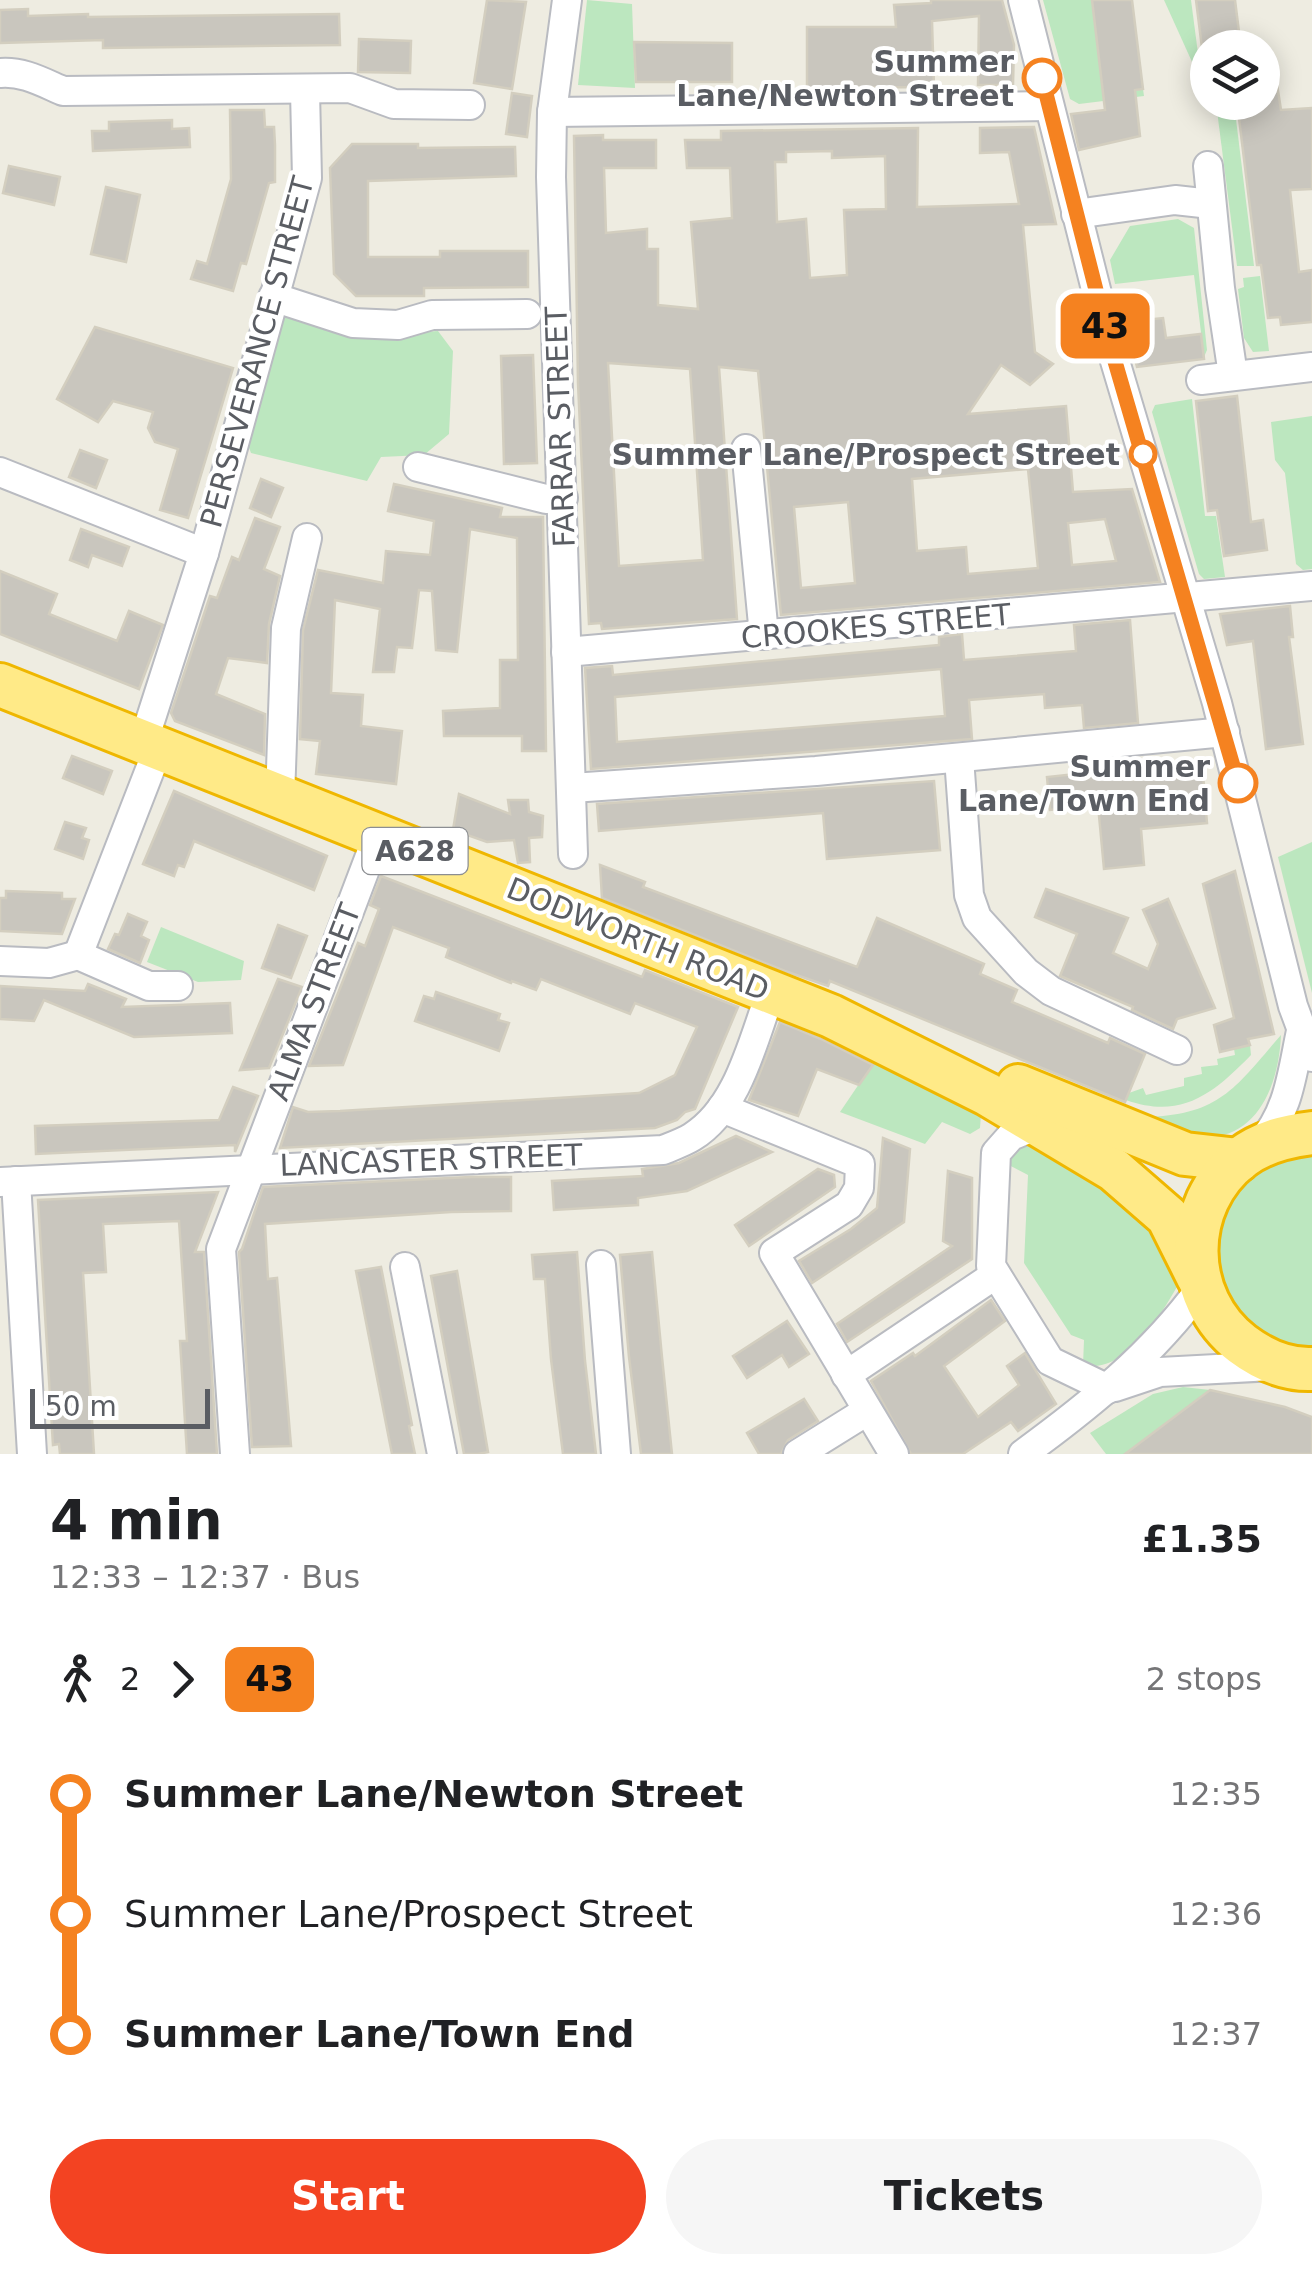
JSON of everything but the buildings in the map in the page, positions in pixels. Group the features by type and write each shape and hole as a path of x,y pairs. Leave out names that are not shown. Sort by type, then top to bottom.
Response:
{"highway":[{"name":"DODWORTH ROAD","path":"0,684 831,1016 1040,1124 1124,1179 1168,1218 1200,1283"},
{"name":"DODWORTH ROAD","path":"831,1016 880,1029 1185,1154 1248,1154"},
{"path":"1302,1370 1254,1354 1229,1334 1210,1308 1200,1283 1196,1252 1206,1202 1220,1179 1248,1154 1283,1137 1312,1133"}],"street":[{"name":"FARRAR STREET","path":"567,0 552,112 550,177 573,854"},
{"path":"1023,0 1109,341 1225,732 1306,1044 1285,1108 1273,1130 1248,1154"},
{"path":"0,73 32,77 63,91 350,88 394,104 470,105"},
{"name":"PERSEVERANCE STREET","path":"78,955 150,746 307,178 305,91"},
{"path":"552,112 1049,106"},
{"path":"1208,166 1234,375"},
{"path":"1076,214 1175,200 1211,204"},
{"path":"273,297 353,322 398,325 432,315 526,314"},
{"path":"1200,380 1312,367"},
{"path":"746,449 764,635"},
{"path":"437,463 546,499 563,498"},
{"path":"0,472 204,553"},
{"path":"280,797 286,628 307,538"},
{"name":"CROOKES STREET","path":"566,652 1312,586"},
{"path":"572,788 959,758 1225,732"},
{"path":"959,758 970,895 976,918 1026,972 1052,990 1177,1050"},
{"name":"ALMA STREET","path":"234,1454 221,1249 378,836"},
{"path":"0,961 50,963 78,955 149,986 178,986"},
{"name":"LANCASTER STREET","path":"8,1182 663,1150 695,1136 722,1108 771,992"},
{"path":"722,1108 860,1164 860,1188 849,1204 774,1253 894,1454"},
{"path":"1040,1124 1012,1136 996,1154 991,1266 1050,1360 1108,1390 1160,1372 1302,1370"},
{"path":"8,1182 32,1454"},
{"path":"602,1266 616,1454"},
{"path":"405,1268 442,1454"},
{"path":"846,1374 995,1275"},
{"path":"1023,1454 1108,1390 1182,1315 1200,1283"},
{"path":"798,1454 867,1411"}],"green space":[{"path":"587,0 632,4 635,88 578,85"},
{"path":"1043,0 1092,0 1103,93 1143,89 1144,96 1079,104 1070,99"},
{"path":"1164,0 1191,0 1195,30 1190,30 1190,57"},
{"path":"1218,120 1236,120 1254,266 1237,266"},
{"path":"1178,219 1194,228 1207,350 1204,357 1194,275 1115,284 1110,260 1130,226"},
{"path":"1260,276 1269,351 1253,352 1244,338 1238,289 1244,287 1243,278"},
{"path":"285,313 389,334 438,331 453,351 449,434 424,455 381,457 367,481 251,453 248,445"},
{"path":"1192,399 1205,516 1216,516 1225,577 1204,579 1199,574 1152,412 1155,405"},
{"path":"1312,416 1312,569 1303,570 1296,564 1285,473 1275,460 1271,422"},
{"path":"1312,842 1312,993 1278,857"},
{"path":"161,927 244,961 241,980 198,982 147,962"},
{"path":"1281,1035 1269,1091 1261,1107 1235,1131 1197,1137 1145,1117 1191,1111 1224,1095"},
{"path":"1250,1045 1251,1055 1224,1081 1196,1099 1164,1107 1126,1100 1129,1093 1143,1088 1146,1095 1184,1086 1184,1078 1202,1074 1201,1067 1218,1065 1217,1059 1235,1055 1234,1049"},
{"path":"876,1059 981,1114 980,1128 970,1134 942,1122 925,1144 840,1112"},
{"path":"1026,1136 1139,1197 1179,1283 1152,1325 1113,1361 1083,1365 1084,1340 1071,1335 1024,1263 1028,1175 1001,1161"},
{"path":"1312,1152 1312,1352 1306,1353 1255,1332 1237,1315 1218,1270 1217,1245 1232,1198 1246,1179 1266,1164"},
{"path":"1183,1387 1210,1390 1125,1454 1106,1454 1090,1433 1153,1394"}],"bus line":[{"name":"43","path":"1042,78 1109,341 1238,783"}],"place":[{"name":"Summer Lane/Newton Street","path":"1042,78"},
{"name":"Summer Lane/Prospect Street","path":"1143,454"},
{"name":"Summer Lane/Town End","path":"1238,783"}]}
